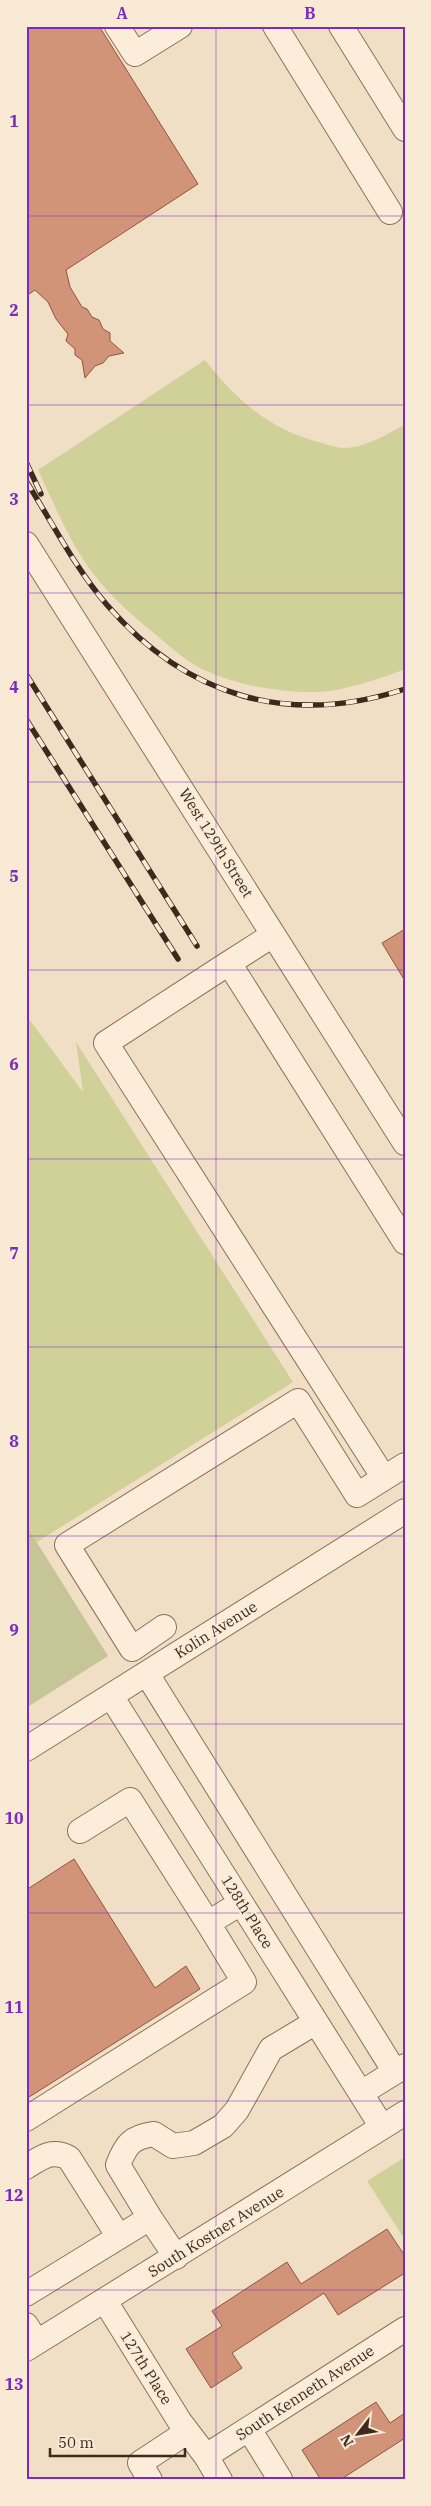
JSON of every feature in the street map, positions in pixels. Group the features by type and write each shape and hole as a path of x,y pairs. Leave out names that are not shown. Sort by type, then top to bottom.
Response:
{"street":[{"path":"118,26 135,54 178,27"},
{"path":"275,26 390,212"},
{"path":"341,26 405,129"},
{"name":"West 129th Street","path":"26,544 405,1143"},
{"path":"273,935 106,1042 384,1478"},
{"path":"229,963 405,1242"},
{"path":"164,1627 132,1649 67,1545 298,1401 357,1495 405,1465"},
{"name":"Kolin Avenue","path":"26,1749 405,1511"},
{"path":"147,1674 400,2069 361,2094"},
{"name":"128th Place","path":"111,1696 382,2128"},
{"path":"26,2119 244,1982 130,1800 80,1830"},
{"path":"208,1923 241,1903"},
{"path":"176,2257 118,2165 124,2150 137,2136 154,2134 173,2146 194,2143 223,2126 236,2110 271,2048 316,2022"},
{"name":"South Kostner Avenue","path":"30,2339 105,2302 405,2113"},
{"path":"26,2167 46,2154 60,2153 69,2158 119,2237"},
{"path":"26,2294 150,2218"},
{"name":"127th Place","path":"105,2302 187,2432 206,2456 220,2480"},
{"name":"South Kenneth Avenue","path":"206,2456 405,2330"},
{"path":"248,2429 280,2479"},
{"path":"150,2480 140,2463 187,2432"}],"green space":[{"path":"205,360 229,388 256,412 286,430 303,437 339,448 352,447 376,440 405,424 405,669 361,684 337,690 317,692 258,687 215,675 182,656 133,615 116,600 87,565 61,519 38,470"},
{"path":"26,1015 83,1092 76,1042 293,1382 37,1542 26,1525"},
{"path":"26,1525 108,1656 26,1708"},
{"path":"405,2157 405,2240 367,2181"}],"building":[{"path":"26,26 99,26 198,184 66,270 70,287 82,307 87,309 92,317 99,320 103,329 110,333 110,341 124,353 109,356 103,363 95,366 85,378 82,360 75,355 75,349 66,341 68,334 56,319 48,302 35,290 26,296"},
{"path":"405,929 405,981 382,943"},
{"path":"74,1859 155,1988 186,1966 200,1989 26,2099 26,1890"},
{"path":"387,2229 405,2256 405,2273 338,2315 324,2293 232,2353 242,2368 211,2388 186,2349 222,2326 212,2311 287,2262 301,2284"},
{"path":"376,2402 390,2423 405,2413 405,2438 340,2480 321,2480 302,2450"}],"railway":[{"path":"26,462 41,494"},
{"path":"26,481 84,576 107,605 138,637 171,662 206,682 242,696 281,703 321,705 362,700 405,689"},
{"path":"26,674 197,946"},
{"path":"26,719 178,959"}]}
